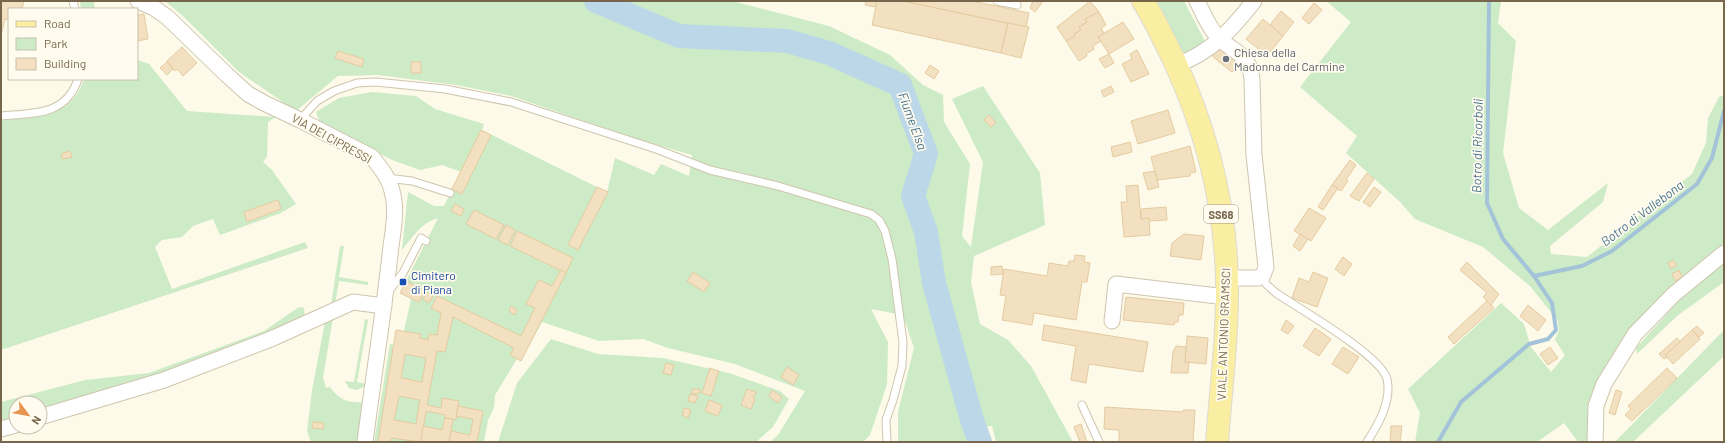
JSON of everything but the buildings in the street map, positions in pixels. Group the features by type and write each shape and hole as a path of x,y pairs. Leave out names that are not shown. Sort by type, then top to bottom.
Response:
{"main road":[{"name":"VIALE ANTONIO GRAMSCI","path":"1143,1 1155,22 1191,99 1210,159 1221,213 1226,288 1217,442"}],"street":[{"name":"VIA DEI CIPRESSI","path":"138,1 154,8 167,17 227,76 248,94 372,158 387,178 392,190 394,206 384,301 365,442"},
{"path":"1112,321 1116,284 1226,288 1263,275 1266,265 1255,160 1252,74 1250,67 1244,58 1220,40 1207,22 1197,1"},
{"path":"1176,65 1200,55 1220,40 1254,1"},
{"path":"1595,442 1596,406 1604,384 1635,334 1673,295 1724,253"},
{"path":"48,415 164,380 271,339 353,302 384,301"}],"lane":[{"path":"997,1 1017,5"},
{"path":"1,116 42,112 53,109 62,104 71,95 78,80"},
{"path":"300,120 317,101 334,91 357,83 376,82 445,89 511,102 656,150 710,170 778,186 871,214 879,220 885,231 892,259 903,342 902,366 886,420 887,442"},
{"path":"387,178 412,181 450,193"},
{"path":"384,301 403,273 421,238 426,241"},
{"path":"1263,275 1264,280 1272,290 1351,343 1369,357 1384,373 1388,389 1386,404 1367,442"},
{"path":"1082,405 1099,442"}],"green space":[{"path":"80,1 94,2 95,8 81,8"},
{"path":"165,1 732,1 829,26 890,55 923,85 943,95 944,122 970,164 962,236 971,247 983,162 952,99 983,86 1040,173 1045,225 974,256 971,282 980,324 1008,340 1031,366 1073,442 996,442 992,426 972,427 976,442 898,442 898,412 914,348 903,315 871,309 888,342 887,384 870,435 863,442 770,442 778,435 805,391 735,364 668,348 643,339 599,341 542,322 521,361 517,359 495,395 494,408 488,420 484,442 374,442 390,344 394,345 396,330 404,331 411,299 400,293 438,218 422,227 402,250 408,192 434,206 444,206 461,172 442,165 420,170 392,160 319,121 316,112 339,98 372,92 416,96 435,109 484,124 482,130 607,192 615,158 654,175 661,164 689,176 692,155 640,140 511,96 456,85 378,75 338,76 296,111 239,72 184,17"},
{"path":"1156,1 1184,1 1206,43 1184,55"},
{"path":"1326,1 1501,1 1498,23 1516,41 1503,153 1519,208 1548,230 1608,183 1603,202 1550,246 1551,254 1587,257 1692,174 1706,143 1708,118 1719,97 1724,95 1724,243 1669,292 1631,334 1588,442 1578,442 1564,423 1537,442 1415,442 1420,413 1408,389 1501,303 1524,324 1531,347 1551,372 1565,355 1555,340 1559,330 1558,321 1530,286 1483,247 1415,219 1400,202 1346,153 1357,136 1300,87 1351,22"},
{"path":"138,60 149,64 187,111 276,117 268,122 267,157 263,162 272,170 296,204 281,213 220,235 213,219 193,226 182,237 162,240 155,247 172,289 305,242 308,248 1,350 1,120 39,116 61,109 70,102 78,92 84,80 138,80"},
{"path":"340,246 344,246 339,277 368,282 368,285 339,281 335,305 331,305"},
{"path":"1724,262 1724,282 1677,316 1637,354 1636,348 1685,294"},
{"path":"299,307 304,308 305,318 160,378 48,412 48,395 28,395 85,380 149,373 264,331"},
{"path":"333,318 323,378 326,388 330,387 340,398 353,402 364,402 360,442 311,442 307,431 312,390 325,322"},
{"path":"365,319 368,320 357,382 366,384 364,387 356,390 349,388 345,381 354,382"},
{"path":"1724,330 1724,356 1633,442 1615,442"},
{"path":"551,339 598,354 663,358 729,373 780,391 789,399 773,427 756,442 498,442 517,383"},
{"path":"8,400 8,423 1,425 1,402"}],"waterway":[{"name":"Fiume Elsa","path":"596,1 679,36 787,41 829,53 900,85 926,154 913,196 926,232 934,283 972,420 980,442"},
{"name":"Botro di Ricorboli","path":"1489,1 1487,203 1503,239 1534,276"},
{"name":"Botro di Vallebona","path":"1438,442 1461,402 1529,344 1548,339 1556,330 1552,303 1534,276 1582,266 1612,251 1697,184 1712,158 1724,111"}],"place":[{"name":"Chiesa della Madonna del Carmine","path":"1226,59"},
{"name":"Cimitero di Piana","path":"403,282"}]}
